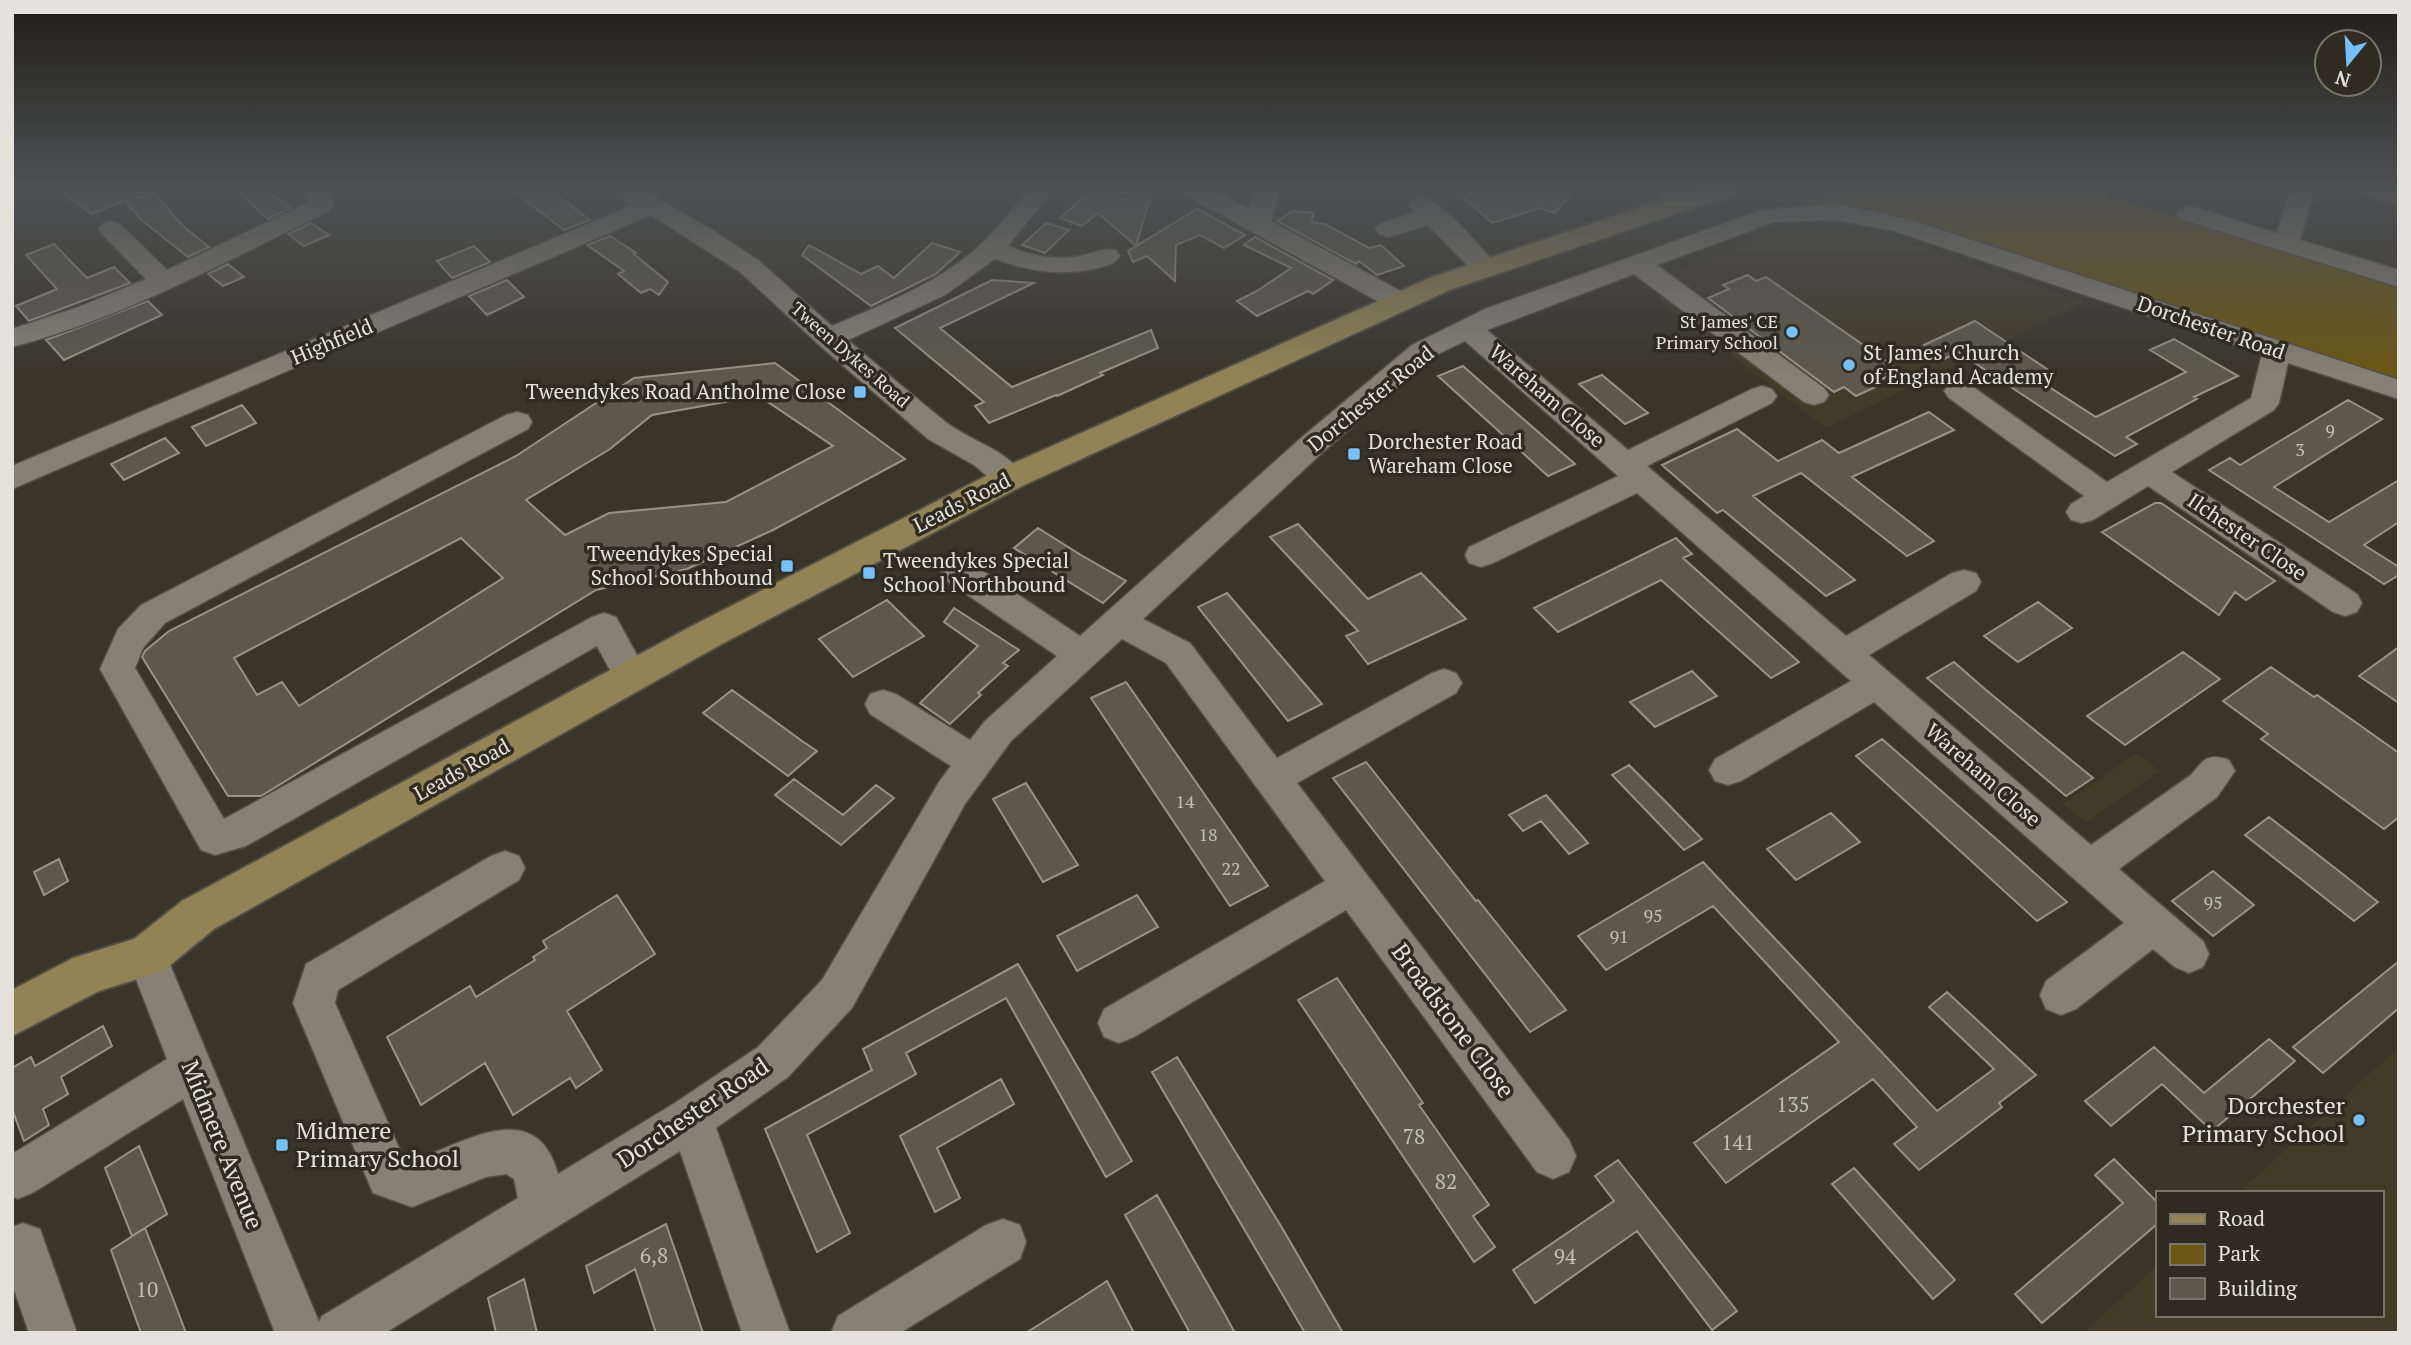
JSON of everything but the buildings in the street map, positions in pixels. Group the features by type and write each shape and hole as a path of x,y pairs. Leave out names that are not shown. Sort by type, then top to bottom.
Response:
{"main road":[{"name":"Leads Road","path":"12,1014 89,973 147,956 198,915 631,677 1010,478 1400,302 1531,250"}],"street":[{"path":"124,250 162,280"},
{"path":"12,338 50,328 227,250"},
{"name":"Highfield","path":"12,478 516,250"},
{"name":"Tween Dykes Road","path":"726,250 749,265 828,338 939,432 985,458 1010,478"},
{"path":"828,338 959,275 990,250"},
{"path":"993,250 1027,262 1053,267 1088,264 1108,255"},
{"path":"1304,250 1400,302"},
{"path":"1467,250 1485,268"},
{"name":"Dorchester Road","path":"340,1333 691,1119 773,1062 837,994 952,793 998,731 1312,445 1422,351 1495,316 1674,250"},
{"name":"Dorchester Road","path":"1976,250 2399,390"},
{"path":"2305,250 2399,279"},
{"path":"1637,263 1814,395"},
{"name":"Wareham Close","path":"1469,329 2189,954"},
{"path":"1959,391 2094,504 2264,403 2277,350"},
{"name":"Wareham Close","path":"1481,555 1762,396"},
{"path":"517,422 153,614 133,632 123,647 117,669 215,838 232,834 604,626 631,677"},
{"name":"Ilchester Close","path":"2149,471 2345,603"},
{"path":"956,570 1082,655"},
{"path":"1843,654 1964,582"},
{"name":"Broadstone Close","path":"1119,620 1150,640 1178,653 1553,1156"},
{"path":"1728,770 1877,683"},
{"path":"1272,779 1444,684"},
{"path":"883,704 975,762"},
{"path":"2090,868 2204,786 2216,771"},
{"path":"505,868 321,978 314,1003 389,1177 412,1184 484,1155 512,1150 533,1166 544,1209"},
{"path":"1119,1023 1352,886"},
{"path":"2061,995 2154,924"},
{"name":"Midmere Avenue","path":"147,956 299,1333"},
{"path":"18,1176 191,1069"},
{"path":"691,1119 766,1333"},
{"path":"855,1333 1003,1242"},
{"path":"23,1246 53,1333"}],"shaded area":[{"name":"St James' Church of England Academy","path":"1735,250 1928,250 2084,302 1826,428 1638,284"},
{"path":"2137,753 2160,771 2086,823 2063,804"},
{"name":"Dorchester Primary School","path":"2399,1047 2399,1333 2083,1333 2156,1267 2156,1317 2383,1317 2383,1191 2240,1191"}],"green space":[{"path":"1973,250 2285,250 2399,284 2399,382"}],"place":[{"name":"St James' CE Primary School","path":"1792,332"},
{"name":"St James' Church of England Academy","path":"1849,365"},
{"name":"Tweendykes Road Antholme Close","path":"860,392"},
{"name":"Dorchester Road Wareham Close","path":"1354,454"},
{"name":"Tweendykes Special School Southbound","path":"787,566"},
{"name":"Tweendykes Special School Northbound","path":"869,573"},
{"name":"Dorchester Primary School","path":"2359,1120"},
{"name":"Midmere Primary School","path":"282,1145"}]}
